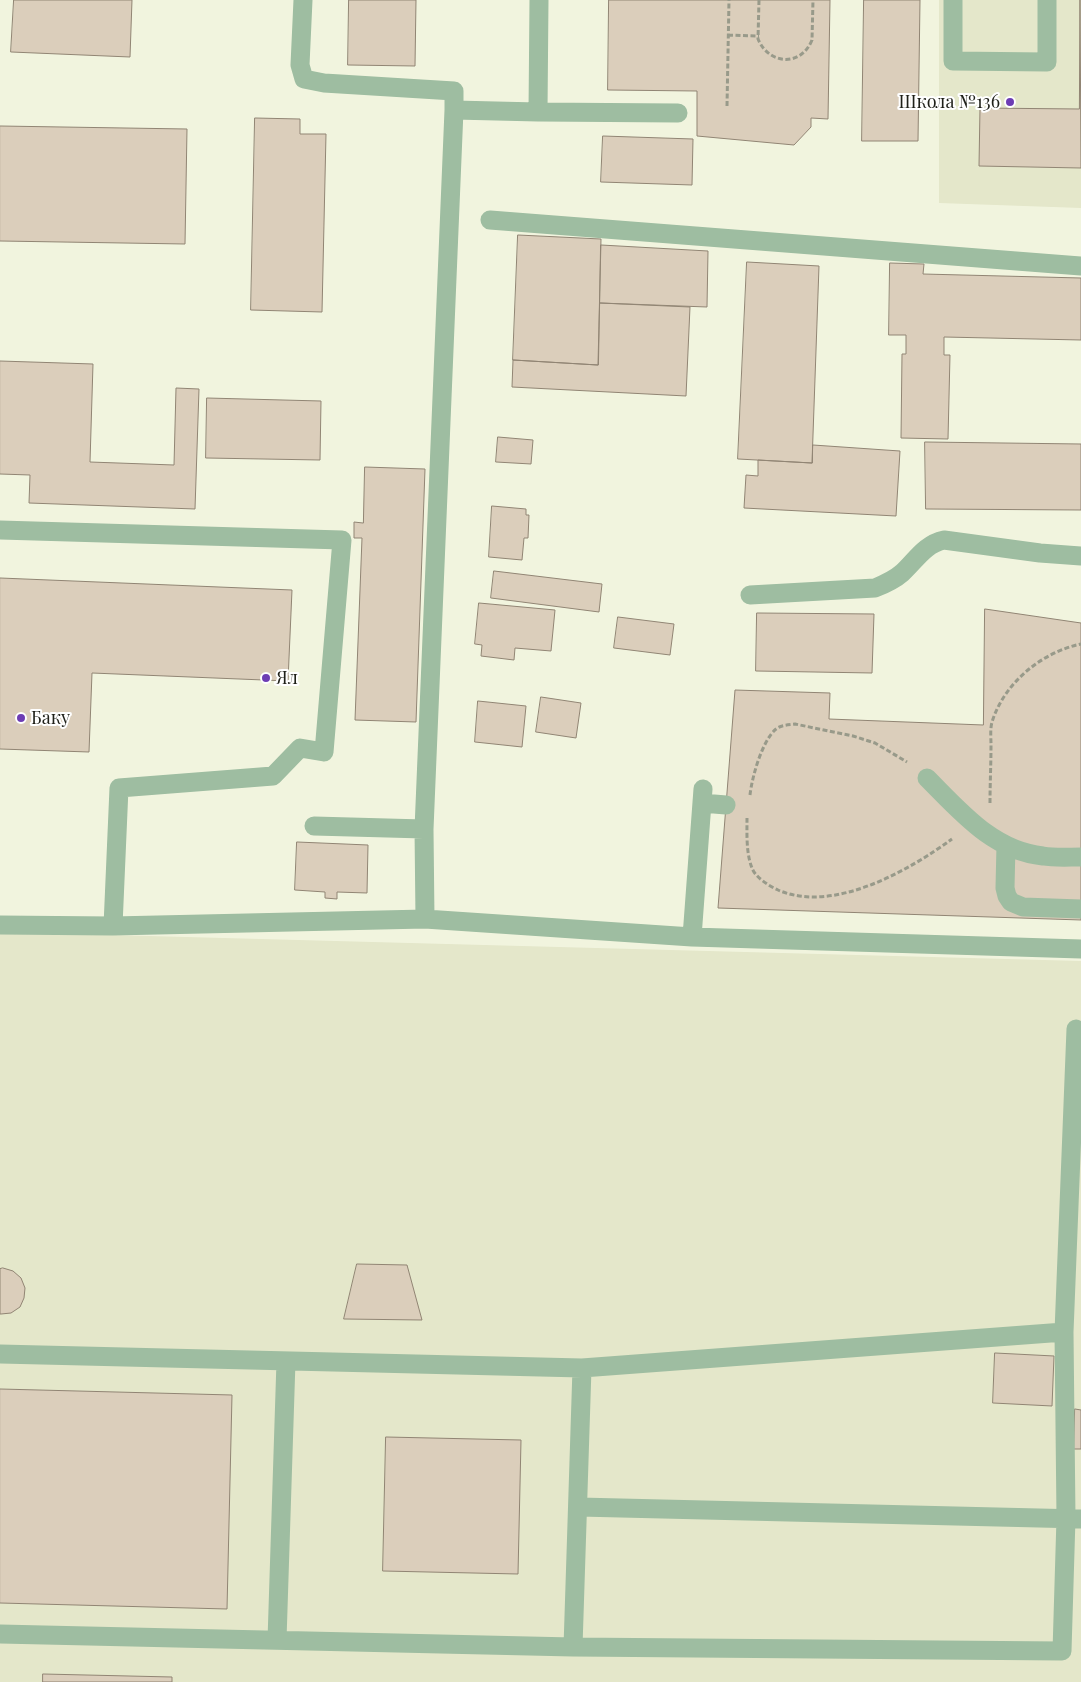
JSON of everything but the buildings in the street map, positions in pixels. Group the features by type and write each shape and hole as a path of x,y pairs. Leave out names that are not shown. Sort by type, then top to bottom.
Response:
{"lane":[{"path":"303,0 300,65 304,79 324,83 454,91 424,829 425,919"},
{"path":"538,112 539,0"},
{"path":"953,0 953,61 1038,62 1047,62 1048,0"},
{"path":"454,110 678,113"},
{"path":"490,220 1081,266"},
{"path":"0,530 342,540 324,752 300,748 273,776 119,788 113,926"},
{"path":"750,595 875,588 889,583 901,574 924,549 935,542 944,540 1040,553 1081,556"},
{"path":"927,778 972,824 1006,845 1030,854 1081,857"},
{"path":"692,937 702,796 726,805"},
{"path":"314,826 424,829"},
{"path":"1006,845 1004,888 1011,902 1023,907 1081,909"},
{"path":"0,926 113,926 425,919 692,937 1081,949"},
{"path":"0,1634 573,1647 1062,1651 1073,1518 1064,1332 1076,1029"},
{"path":"0,1354 582,1368 1064,1332"},
{"path":"277,1640 286,1361"},
{"path":"573,1647 582,1368"},
{"path":"579,1507 1073,1518"}],"path":[{"path":"727,106 728,0"},
{"path":"759,0 758,39 763,48 773,57 787,60 802,54 807,50 812,40 813,0"},
{"path":"728,35 758,36"},
{"path":"989,836 992,723 1001,704 1015,683 1034,664 1069,646 1081,644"},
{"path":"748,804 751,785 759,758 769,737 778,727 785,725 795,724 853,736 875,744 909,763 927,778"},
{"path":"747,813 748,842 752,869 773,887 787,894 805,897 829,896 864,887 897,873 929,856 972,824"}],"shaded area":[{"name":"Школа №136","path":"939,0 1081,0 1081,208 939,203"},
{"path":"0,932 1081,961 1081,1682 0,1682"}],"place":[{"name":"Школа №136","path":"1010,102"},
{"name":"Ял","path":"266,678"},
{"name":"Баку","path":"21,718"}]}
